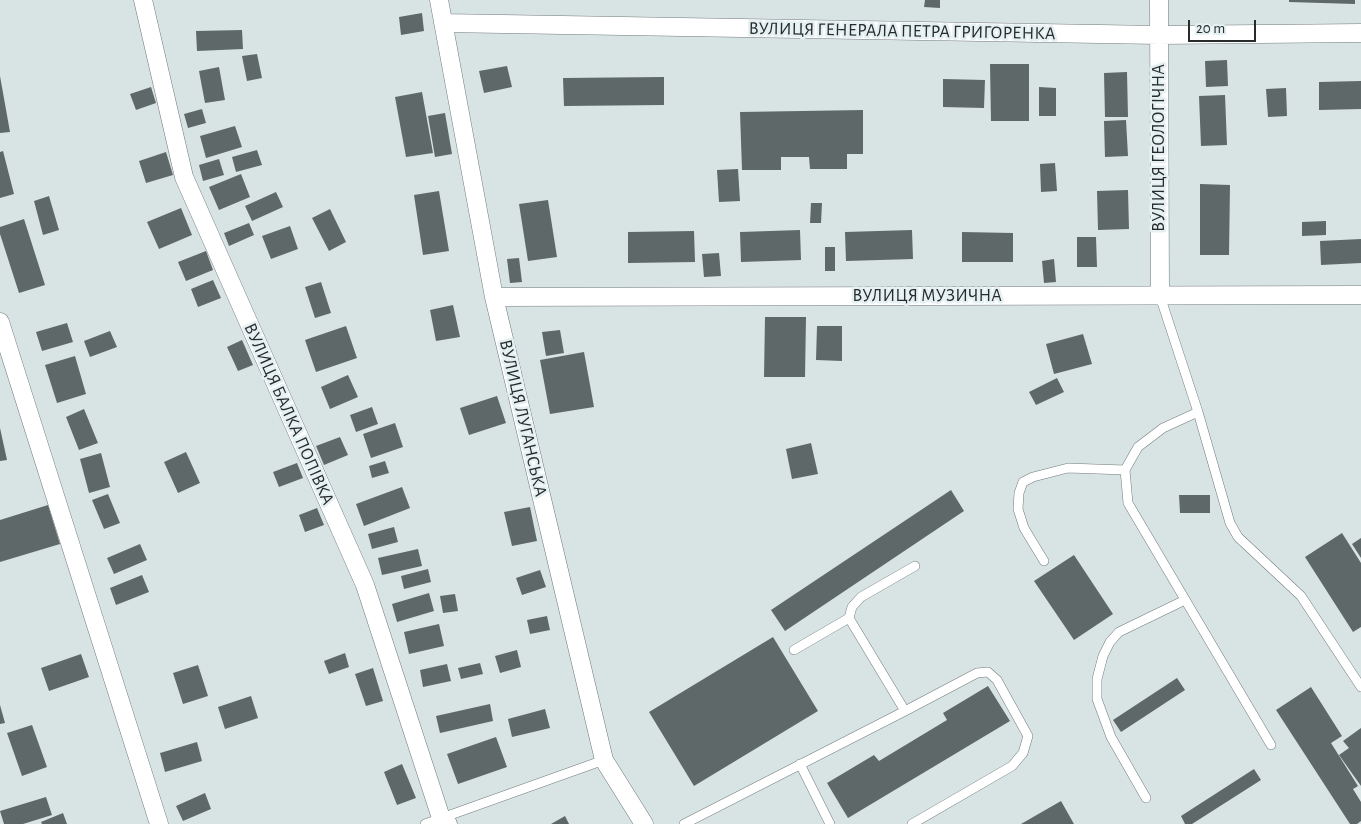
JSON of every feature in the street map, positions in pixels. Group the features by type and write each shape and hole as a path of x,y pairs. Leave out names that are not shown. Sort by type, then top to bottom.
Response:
{"street":[{"name":"ВУЛИЦЯ БАЛКА ПОПІВКА","path":"143,0 184,177 365,585 438,822"},
{"name":"ВУЛИЦЯ ЛУГАНСЬКА","path":"439,0 494,297 604,760 644,824"},
{"name":"ВУЛИЦЯ ГЕОЛОГІЧНА","path":"1160,0 1160,296"},
{"name":"ВУЛИЦЯ ГЕНЕРАЛА ПЕТРА ГРИГОРЕНКА","path":"443,23 1159,35 1361,33"},
{"name":"ВУЛИЦЯ МУЗИЧНА","path":"494,297 1361,295"},
{"path":"0,322 159,824"}],"lane":[{"path":"1160,296 1198,412 1230,523 1238,537 1301,596 1361,687"},
{"path":"1198,412 1163,428 1138,446 1125,470 1128,503 1271,745"},
{"path":"1044,560 1024,528 1018,509 1019,493 1023,482 1033,477 1068,468 1125,470"},
{"path":"794,650 849,618 852,607 861,597 914,566"},
{"path":"1146,798 1111,737 1097,699 1097,679 1103,656 1118,632 1185,600"},
{"path":"849,618 905,711"},
{"path":"684,824 977,673 988,672 997,680 1028,736 1023,753 1012,766 912,824"},
{"path":"438,822 604,760"},
{"path":"800,764 830,824"}],"building":[{"path":"925,0 940,0 940,8 924,7"},
{"path":"1289,0 1355,0 1355,4 1289,2"},
{"path":"422,13 424,31 401,35 399,17"},
{"path":"242,30 243,49 197,51 196,31"},
{"path":"257,54 262,78 247,81 242,56"},
{"path":"1227,60 1228,86 1206,87 1205,61"},
{"path":"990,64 1029,64 1029,121 991,121"},
{"path":"507,66 512,87 484,93 479,71"},
{"path":"219,67 225,100 205,103 199,71"},
{"path":"1127,72 1128,117 1105,117 1104,73"},
{"path":"0,76 10,132 0,133"},
{"path":"664,77 664,105 564,106 563,78"},
{"path":"943,79 985,80 984,108 943,107"},
{"path":"1361,81 1361,109 1319,110 1319,82"},
{"path":"151,87 156,103 136,110 130,94"},
{"path":"1039,87 1056,88 1056,116 1039,116"},
{"path":"1286,88 1287,116 1268,117 1266,89"},
{"path":"422,92 433,153 406,157 395,97"},
{"path":"1225,95 1227,145 1201,146 1199,96"},
{"path":"202,109 206,123 188,128 184,114"},
{"path":"863,110 863,154 847,154 847,169 810,169 809,157 781,157 781,170 742,170 740,112"},
{"path":"445,113 452,154 435,157 428,116"},
{"path":"1126,120 1128,156 1105,157 1104,121"},
{"path":"235,126 242,147 206,158 200,136"},
{"path":"257,150 262,165 236,172 232,157"},
{"path":"3,151 14,194 0,198 0,152"},
{"path":"166,152 173,175 146,183 139,161"},
{"path":"219,159 224,175 203,181 199,165"},
{"path":"1055,163 1057,191 1041,192 1040,164"},
{"path":"738,169 740,201 719,202 717,170"},
{"path":"241,174 250,197 219,210 209,187"},
{"path":"1200,184 1230,185 1229,255 1200,255"},
{"path":"1128,190 1129,229 1098,230 1097,191"},
{"path":"439,191 449,251 423,255 414,195"},
{"path":"276,192 283,207 252,221 245,206"},
{"path":"49,196 59,230 43,235 34,201"},
{"path":"548,200 557,257 528,261 519,204"},
{"path":"811,203 822,203 821,223 810,223"},
{"path":"181,208 192,235 159,249 147,222"},
{"path":"330,209 346,242 329,251 312,218"},
{"path":"24,219 45,285 19,293 0,234 0,227"},
{"path":"1326,221 1326,235 1302,236 1302,222"},
{"path":"249,223 254,235 229,246 224,233"},
{"path":"290,226 298,249 271,259 262,236"},
{"path":"800,230 801,260 741,262 740,232"},
{"path":"912,230 913,259 846,261 845,232"},
{"path":"694,231 695,262 628,263 628,232"},
{"path":"962,232 1013,233 1013,262 962,262"},
{"path":"1077,237 1096,237 1097,267 1077,267"},
{"path":"1361,239 1361,263 1321,265 1320,241"},
{"path":"825,247 835,247 835,271 825,271"},
{"path":"206,251 213,270 186,281 178,262"},
{"path":"719,253 721,276 704,277 702,254"},
{"path":"519,258 522,282 510,283 507,259"},
{"path":"1054,259 1056,282 1044,283 1042,261"},
{"path":"213,280 221,298 198,307 191,289"},
{"path":"321,282 331,313 315,318 305,287"},
{"path":"453,305 460,337 436,341 430,310"},
{"path":"765,317 806,317 805,377 764,377"},
{"path":"67,323 73,342 42,351 36,332"},
{"path":"346,326 357,358 316,372 305,340"},
{"path":"817,326 842,326 842,361 816,360"},
{"path":"560,330 564,353 546,356 542,332"},
{"path":"110,331 117,347 90,357 84,341"},
{"path":"1083,334 1092,364 1054,374 1046,344"},
{"path":"242,340 253,365 238,371 227,347"},
{"path":"584,352 594,407 550,414 540,360"},
{"path":"75,356 86,394 57,403 45,365"},
{"path":"348,375 358,397 330,409 321,387"},
{"path":"1057,378 1064,392 1036,405 1029,392"},
{"path":"497,396 506,423 469,435 460,408"},
{"path":"372,407 378,424 356,432 350,415"},
{"path":"84,409 98,443 79,450 66,417"},
{"path":"395,423 403,447 371,458 363,434"},
{"path":"0,428 7,460 0,461"},
{"path":"340,437 348,455 324,465 316,446"},
{"path":"811,443 818,474 792,479 786,449"},
{"path":"186,452 200,483 178,493 164,462"},
{"path":"101,453 110,487 89,493 80,459"},
{"path":"385,461 389,473 372,478 369,466"},
{"path":"297,463 303,478 279,487 273,472"},
{"path":"402,487 410,508 364,526 356,504"},
{"path":"951,490 964,511 785,631 771,610"},
{"path":"108,494 120,523 104,529 92,500"},
{"path":"1179,495 1210,495 1210,513 1180,513"},
{"path":"48,505 60,544 0,562 0,520"},
{"path":"530,507 537,541 512,546 504,512"},
{"path":"317,508 324,525 305,532 299,515"},
{"path":"394,527 398,542 372,549 368,534"},
{"path":"1342,533 1361,563 1361,627 1353,632 1305,557"},
{"path":"1361,538 1361,558 1352,544"},
{"path":"140,544 147,560 114,574 107,558"},
{"path":"418,549 422,566 382,575 378,558"},
{"path":"1074,555 1113,614 1074,640 1034,581"},
{"path":"428,569 431,582 404,589 401,576"},
{"path":"540,570 546,587 522,595 516,578"},
{"path":"142,575 149,592 116,605 110,588"},
{"path":"429,593 434,611 397,622 392,604"},
{"path":"455,594 458,611 443,613 440,596"},
{"path":"547,616 550,630 530,634 527,620"},
{"path":"439,624 444,646 409,654 404,632"},
{"path":"773,637 818,711 694,786 649,712"},
{"path":"517,650 521,667 500,673 495,656"},
{"path":"345,653 349,667 329,674 324,661"},
{"path":"81,654 89,677 49,691 41,668"},
{"path":"480,663 483,674 461,679 458,668"},
{"path":"447,664 451,681 423,687 420,670"},
{"path":"198,665 208,696 183,704 173,673"},
{"path":"373,668 383,701 366,706 355,674"},
{"path":"1177,678 1185,690 1121,732 1113,720"},
{"path":"988,686 1010,721 848,818 827,783 874,755 879,761 947,720 943,713"},
{"path":"1311,687 1342,736 1331,743 1358,786 1353,789 1361,802 1361,821 1357,824 1350,824 1276,710"},
{"path":"251,696 258,718 225,729 218,707"},
{"path":"490,704 493,721 440,733 436,716"},
{"path":"0,705 5,723 0,724"},
{"path":"545,709 550,728 512,737 508,719"},
{"path":"32,725 47,767 22,776 7,733"},
{"path":"1361,728 1361,786 1339,755 1349,748 1343,741"},
{"path":"496,737 507,767 458,784 447,754"},
{"path":"197,742 202,761 165,772 160,753"},
{"path":"402,764 416,798 397,805 384,772"},
{"path":"1254,769 1261,780 1192,824 1185,824 1181,816"},
{"path":"205,793 211,809 183,821 176,806"},
{"path":"46,797 52,815 23,824 4,824 0,811"},
{"path":"1061,801 1074,824 1021,824"},
{"path":"63,813 67,824 42,824 41,822"},
{"path":"565,816 569,824 551,824"}]}
